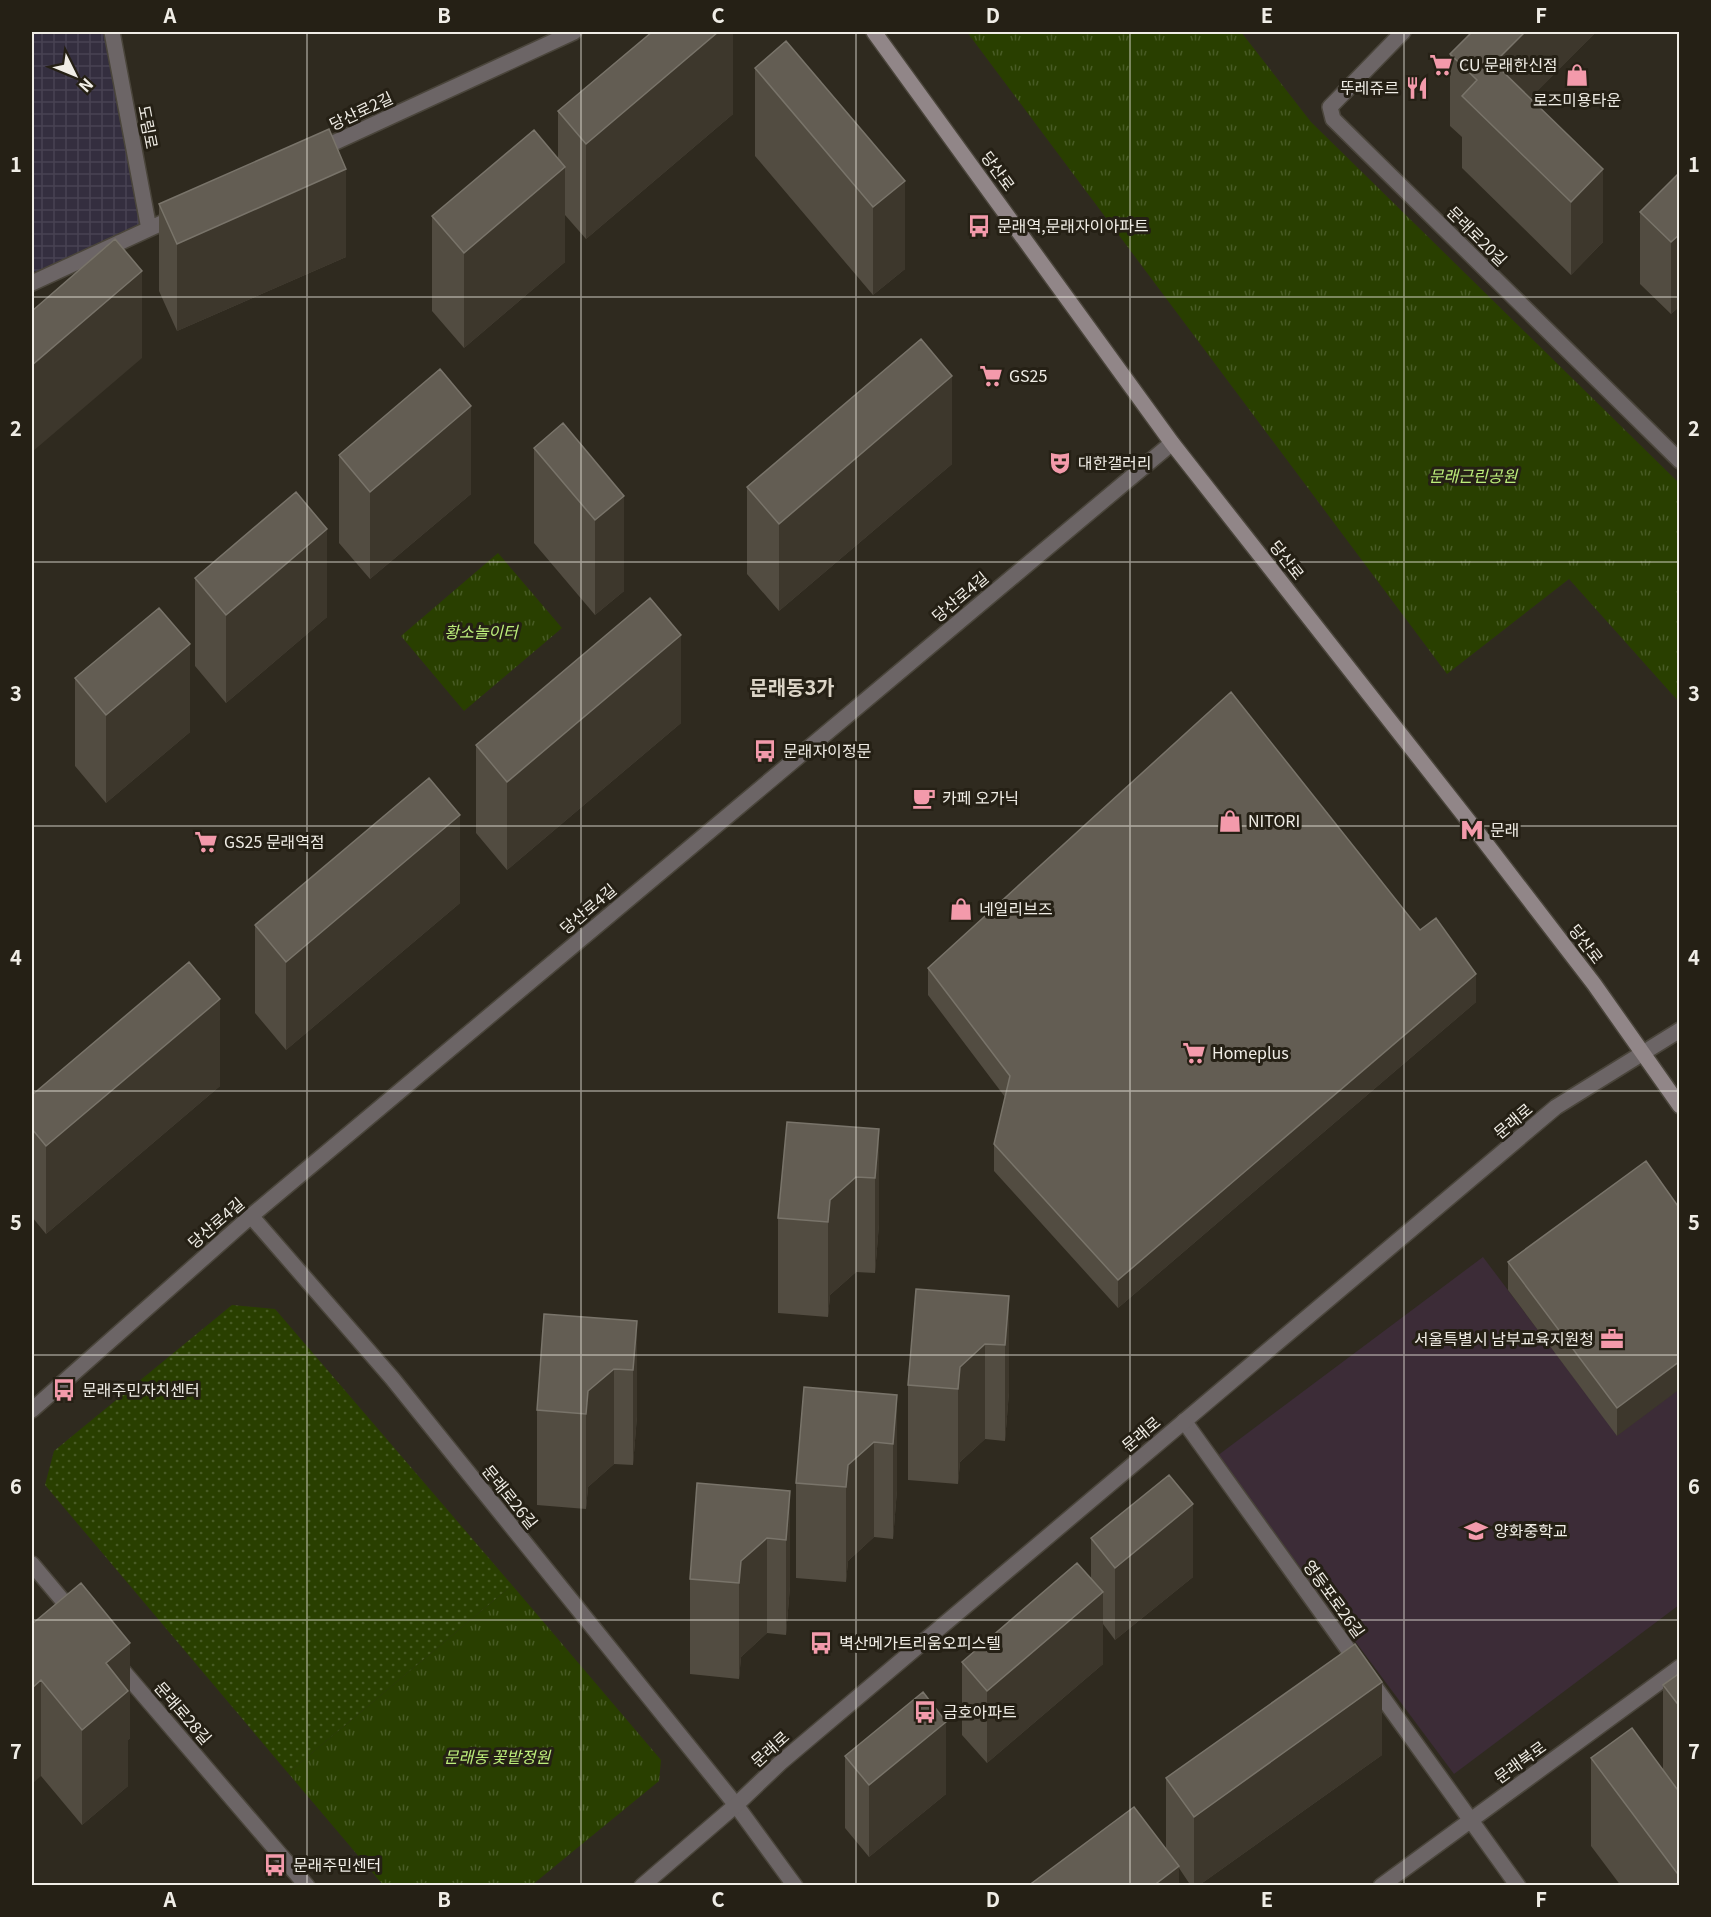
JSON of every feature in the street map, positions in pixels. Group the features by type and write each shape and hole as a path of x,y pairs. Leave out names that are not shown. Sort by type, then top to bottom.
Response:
{"main road":[{"name":"당산로","path":"874,32 1172,443 1594,984 1680,1106"}],"street":[{"name":"도림로","path":"112,32 149,229"},
{"name":"당산로2길","path":"298,160 574,32"},
{"name":"문래로20길","path":"1403,32 1330,107 1333,118 1680,461"},
{"path":"32,283 191,209"},
{"name":"당산로4길","path":"32,1410 251,1216 1172,443"},
{"name":"문래로","path":"642,1886 736,1805 780,1763 1556,1107 1680,1030"},
{"name":"문래로26길","path":"251,1216 392,1378 736,1805 795,1886"},
{"name":"영등포로26길","path":"1184,1421 1518,1886"},
{"path":"32,1564 85,1626"},
{"name":"문래로28길","path":"108,1653 307,1886"},
{"name":"문래북로","path":"1381,1886 1680,1667"}],"shaded area":[{"path":"32,32 112,32 149,229 32,283"},
{"name":"양화중학교","path":"1483,1257 1617,1435 1679,1389 1679,1605 1454,1774 1217,1456"}],"green space":[{"name":"문래근린공원","path":"967,32 1241,32 1311,122 1679,483 1679,702 1569,579 1447,674"},
{"name":"황소놀이터","path":"498,553 562,628 464,711 401,636"},
{"path":"232,1305 275,1309 512,1585 288,1773 45,1485 54,1451"},
{"name":"문래동 꽃밭정원","path":"512,1585 661,1760 659,1781 532,1885 383,1885 288,1773"}],"building":[{"path":"652,32 718,32 586,144 558,111"},
{"path":"1472,32 1525,32 1494,63 1603,169 1571,202 1462,96 1477,80 1450,54"},
{"path":"786,41 905,181 873,207 755,68"},
{"path":"329,129 346,169 177,244 159,204"},
{"path":"534,130 565,167 464,253 432,216"},
{"path":"1680,172 1680,234 1671,242 1640,212"},
{"path":"115,239 142,271 32,365 32,311"},
{"path":"921,339 952,376 779,524 747,487"},
{"path":"440,369 471,406 370,492 339,455"},
{"path":"563,423 624,496 595,520 534,448"},
{"path":"296,492 327,529 226,615 195,578"},
{"path":"650,598 681,635 507,782 476,745"},
{"path":"159,608 190,644 106,715 75,678"},
{"name":"Homeplus","path":"1231,692 1420,930 1436,918 1476,974 1118,1280 994,1144 1010,1076 928,968"},
{"path":"429,778 460,815 286,962 255,925"},
{"path":"189,962 220,999 46,1146 32,1129 32,1095"},
{"path":"787,1122 879,1129 875,1178 856,1177 830,1200 828,1222 778,1218"},
{"name":"서울특별시 남부교육지원청","path":"1646,1161 1680,1209 1680,1361 1617,1408 1508,1262"},
{"path":"916,1289 1009,1296 1005,1345 985,1344 960,1367 958,1389 908,1385"},
{"path":"544,1314 637,1321 633,1370 614,1369 588,1391 586,1414 537,1410"},
{"path":"804,1387 897,1395 893,1444 874,1442 848,1465 846,1487 796,1483"},
{"path":"1169,1475 1193,1504 1115,1568 1091,1538"},
{"path":"697,1483 790,1491 786,1540 767,1538 741,1561 739,1583 690,1579"},
{"path":"1077,1563 1103,1592 987,1691 962,1662"},
{"path":"81,1583 130,1643 106,1663 128,1691 82,1730 41,1680 32,1688 32,1624"},
{"path":"1355,1644 1382,1682 1194,1817 1166,1778"},
{"path":"1680,1673 1680,1707 1663,1685"},
{"path":"923,1692 946,1722 869,1785 845,1756"},
{"path":"1632,1728 1680,1793 1680,1877 1591,1758"},
{"path":"1134,1807 1179,1866 1153,1886 1028,1886"}],"place":[{"name":"CU 문래한신점","path":"1441,65"},
{"name":"로즈미용타운","path":"1577,75"},
{"name":"뚜레쥬르","path":"1417,88"},
{"name":"문래역,문래자이아파트","path":"979,226"},
{"name":"GS25","path":"991,376"},
{"name":"대한갤러리","path":"1060,463"},
{"name":"문래자이정문","path":"765,751"},
{"name":"카페 오가닉","path":"924,798"},
{"name":"NITORI","path":"1230,821"},
{"name":"문래","path":"1472,830"},
{"name":"GS25 문래역점","path":"206,842"},
{"name":"네일리브즈","path":"961,909"},
{"name":"Homeplus","path":"1194,1053"},
{"name":"서울특별시 남부교육지원청","path":"1612,1339"},
{"name":"문래주민자치센터","path":"64,1390"},
{"name":"양화중학교","path":"1476,1531"},
{"name":"벽산메가트리움오피스텔","path":"821,1643"},
{"name":"금호아파트","path":"925,1712"},
{"name":"문래주민센터","path":"275,1865"}],"district":[{"name":"문래동3가","path":"792,688"}]}
